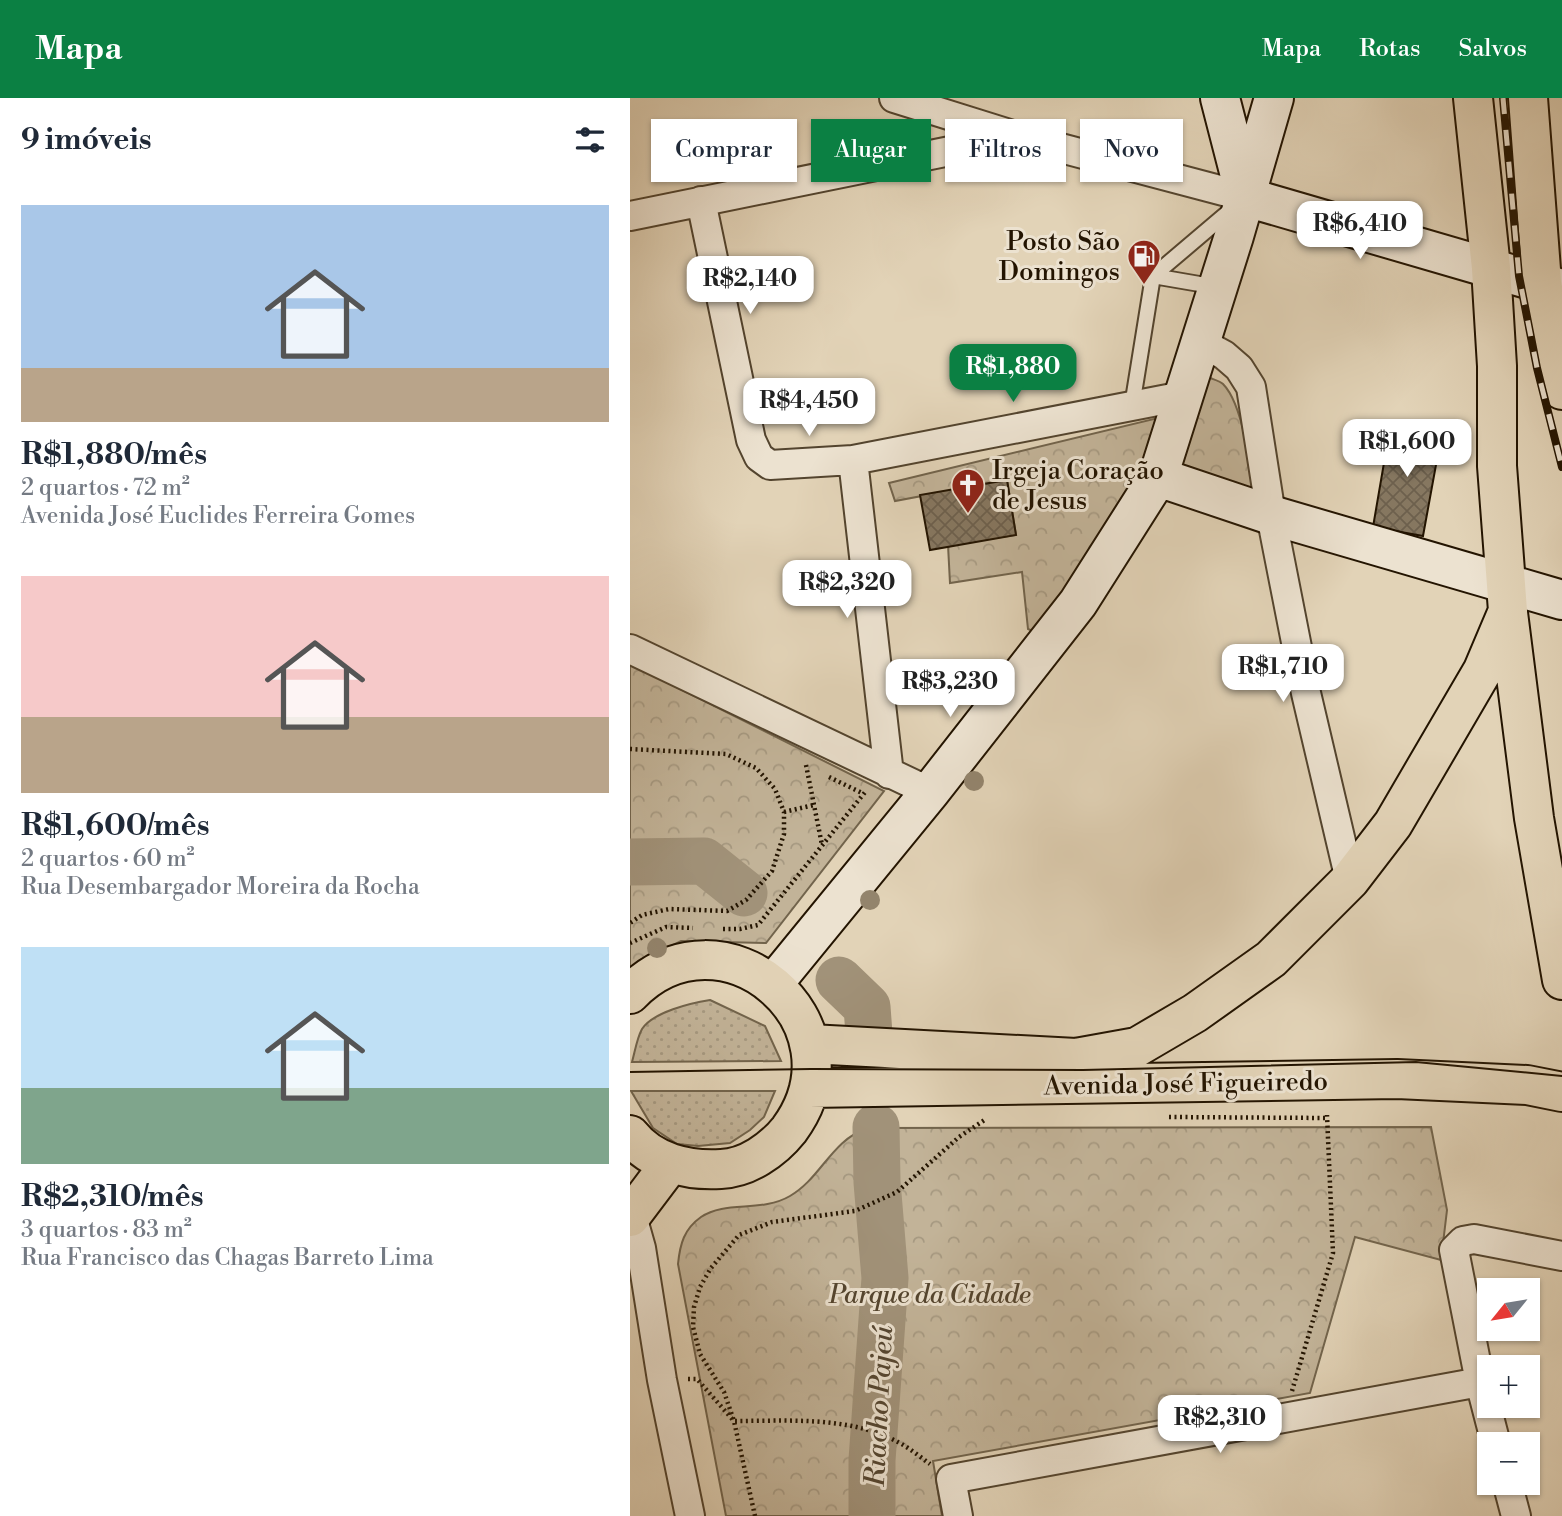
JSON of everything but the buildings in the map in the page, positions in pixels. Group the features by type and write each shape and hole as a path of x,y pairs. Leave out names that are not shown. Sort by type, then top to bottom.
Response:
{"main road":[{"path":"1473,98 1491,268 1497,366 1497,466 1507,597 1534,818 1562,980"},
{"path":"1528,98 1562,390"},
{"name":"Avenida José Figueiredo","path":"810,1044 1076,1058 1137,1047 1195,1013 1271,960 1350,880 1393,824 1483,670 1507,597"},
{"path":"630,994 643,981 674,964 708,960 742,966 773,984 796,1011 810,1044 812,1066 809,1088 799,1116 781,1140 757,1158 729,1169 699,1171 670,1164 632,1144"},
{"name":"Avenida José Figueiredo","path":"809,1088 1397,1079 1481,1081 1527,1085 1562,1092"},
{"path":"631,1213 670,1164"}],"street":[{"path":"894,98 922,102 969,119"},
{"path":"1220,98 1246,197"},
{"path":"773,984 930,792 1078,603 1158,477 1246,197 1274,98"},
{"path":"1066,149 1246,197 1552,286"},
{"path":"630,216 945,152"},
{"path":"701,201 751,440 759,457 770,465 853,460 1183,396"},
{"path":"1200,342 1224,355 1238,368 1251,387 1271,515 1306,693 1350,880"},
{"path":"853,460 889,774"},
{"path":"1158,477 1507,597 1562,600"},
{"path":"630,649 930,792"},
{"path":"631,1213 641,1248 662,1380 690,1516"},
{"path":"1477,1367 1454,1250 1463,1241 1474,1239 1562,1256"},
{"path":"958,1516 951,1479 1477,1383"},
{"path":"1510,1495 1516,1516"}],"lane":[{"path":"1132,406 1153,276 1246,197"},
{"path":"1153,276 1218,287"}],"path":[{"path":"630,749 726,754 756,768 775,789 784,812 784,834 772,871 746,900 727,911 669,909 642,915 630,923"},
{"path":"806,765 822,845"},
{"path":"716,929 740,929 758,925 862,793"},
{"path":"784,812 814,805"},
{"path":"630,943 666,927 703,928"},
{"path":"1284,1419 1333,1253 1325,1081"},
{"path":"1162,1117 1327,1118"},
{"path":"755,1516 734,1421 724,1392 700,1354 693,1327 694,1307 700,1287 711,1268 739,1236 772,1222 855,1211 897,1192 959,1137 982,1120 992,1119"},
{"path":"662,1380 697,1379 734,1421 804,1420 850,1426 896,1440 951,1479"}],"green space":[{"path":"1208,377 1223,384 1236,406 1248,454 1251,496 1177,470"},
{"path":"1162,417 1148,475 1035,632 1028,629 1022,572 950,583 948,545 1016,535 1007,480 895,501 889,483"},
{"path":"630,664 884,791 766,943 681,941 630,967"},
{"path":"710,1000 765,1026 781,1061 632,1062 637,1040 647,1023 673,1009"},
{"path":"631,1091 775,1091 764,1117 750,1130 730,1143 698,1146 677,1144 653,1128"},
{"name":"Parque da Cidade","path":"1431,1127 1447,1210 1441,1260 1355,1237 1310,1393 933,1461 942,1516 726,1516 678,1264 684,1238 701,1217 721,1209 767,1204 790,1196 810,1180 844,1142 867,1128"}],"waterway":[{"name":"Riacho Pajeú","path":"630,862 704,861 744,893"},
{"name":"Riacho Pajeú","path":"839,980 867,1007 869,1034"},
{"name":"Riacho Pajeú","path":"872,1516 872,1460 885,1278 877,1182 876,1127"}],"tram line":[{"path":"630,1072 811,1069 1083,1070 1416,1062 1562,1076"}],"railway":[{"path":"1503,98 1519,276 1537,368 1562,467"}],"place":[{"name":"Posto São Domingos","path":"1144,286"},
{"name":"Irgeja Coração de Jesus","path":"968,515"}]}
